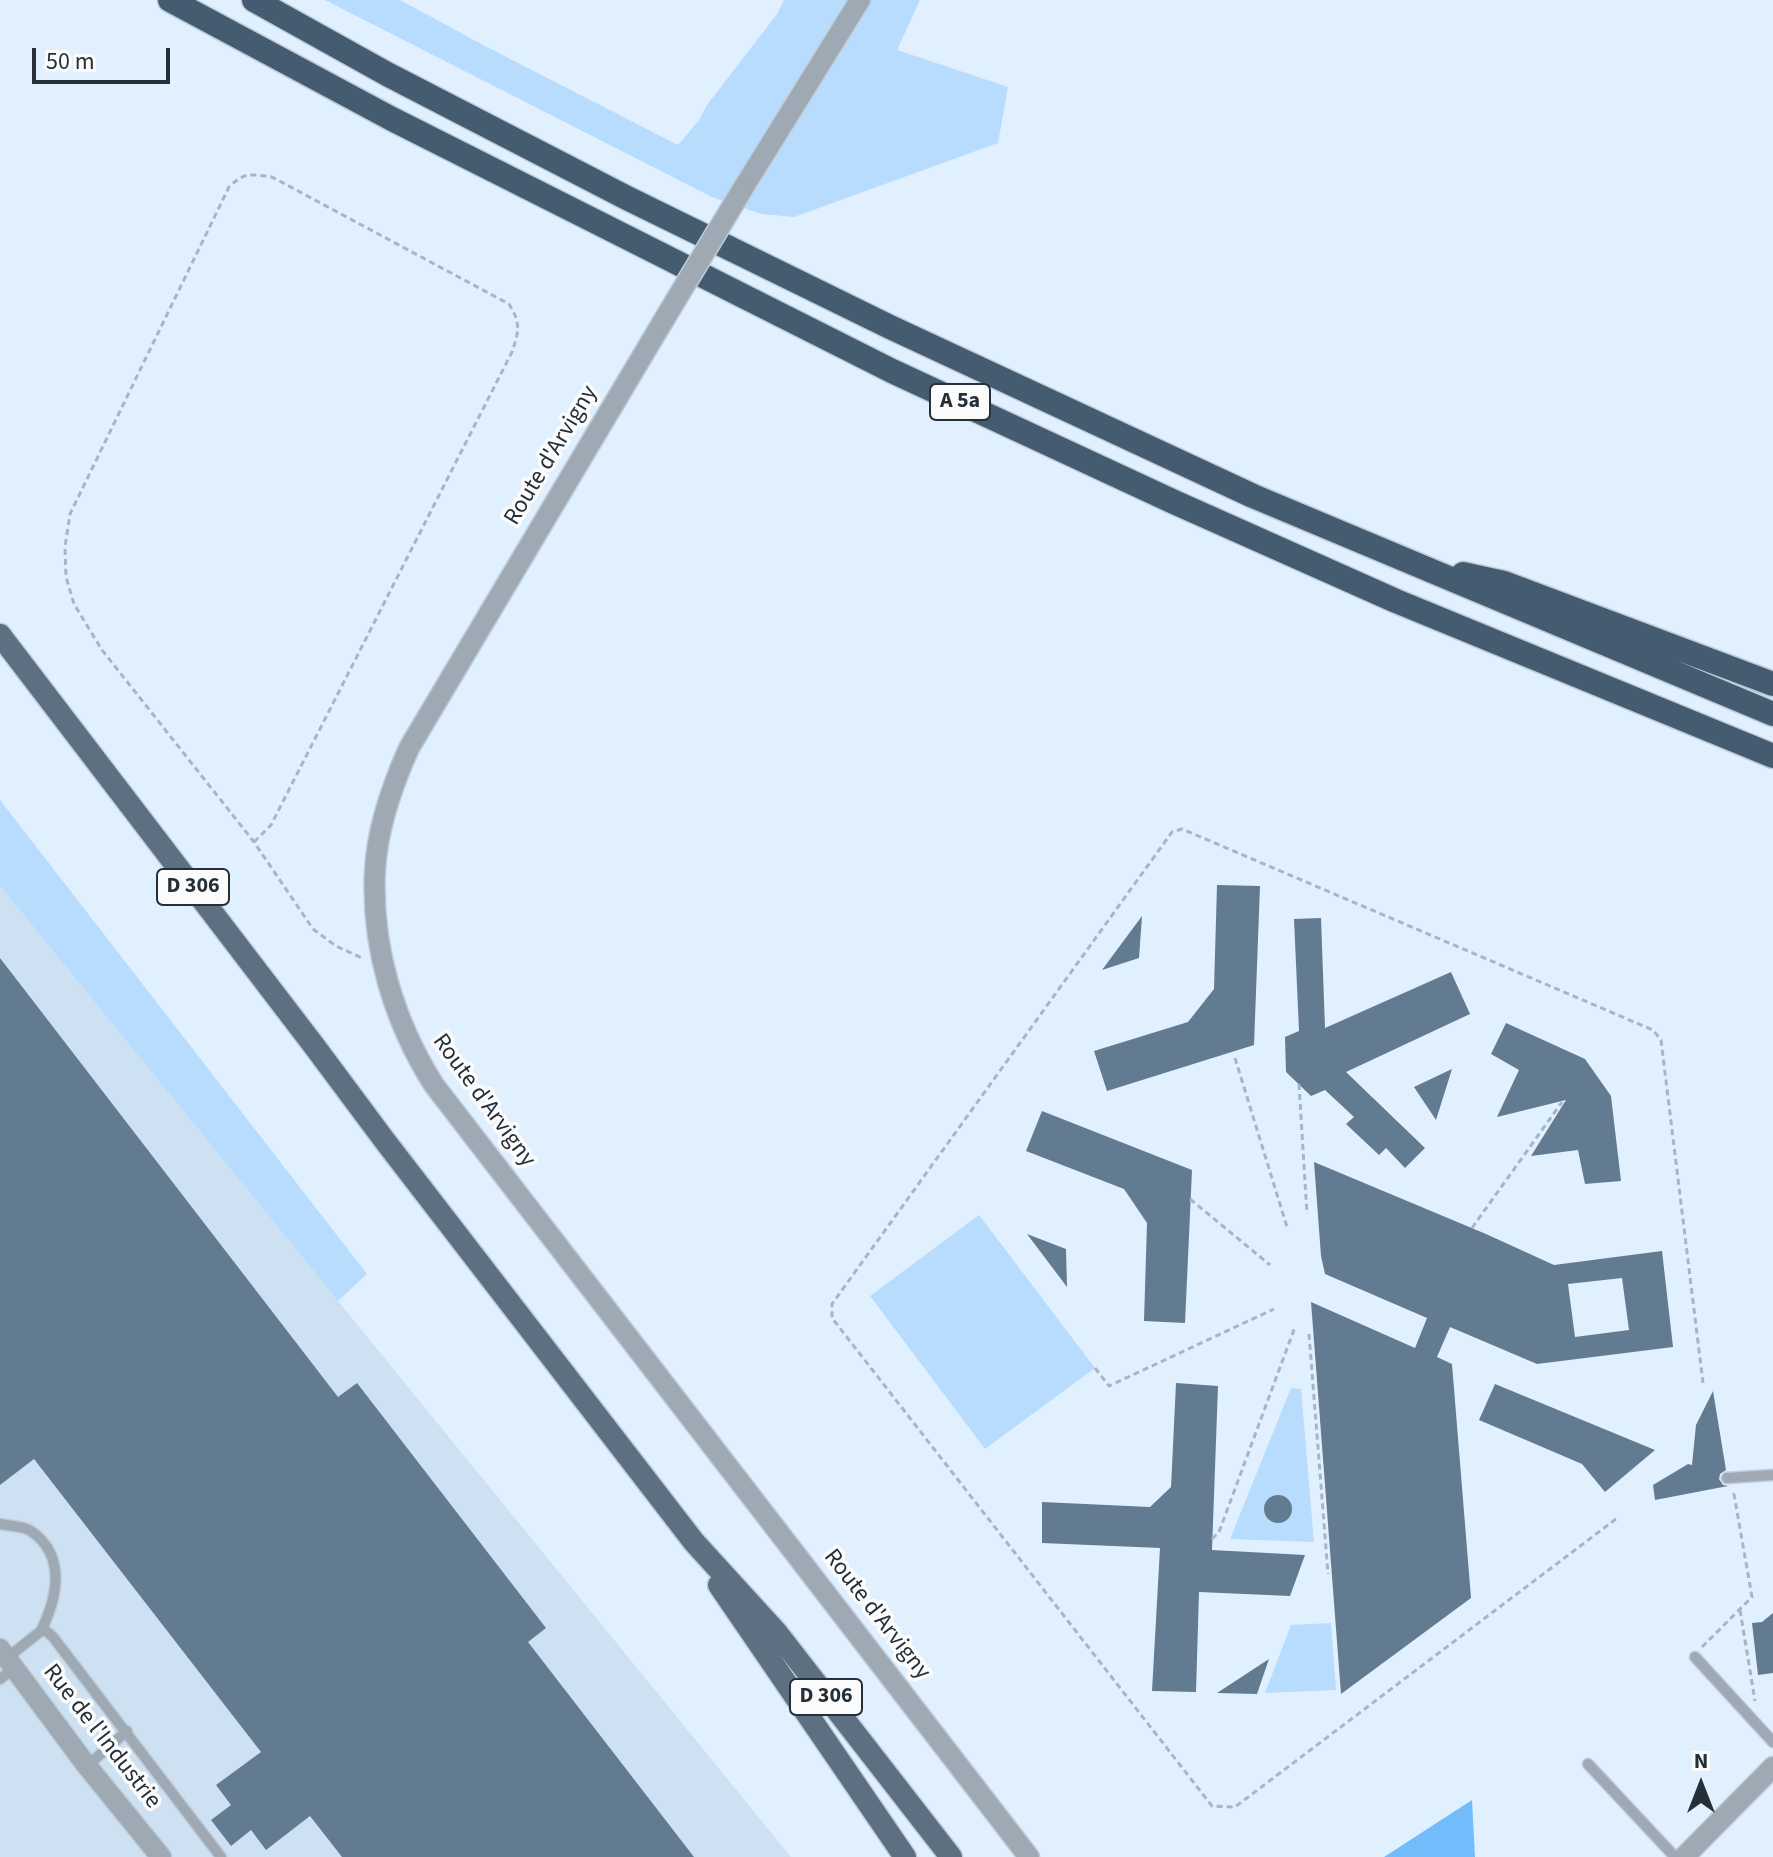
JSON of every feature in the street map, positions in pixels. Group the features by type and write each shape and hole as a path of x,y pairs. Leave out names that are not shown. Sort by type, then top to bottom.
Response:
{"highway":[{"name":"A 5a","path":"170,0 406,126 892,371 1396,601 1773,756"},
{"name":"A 5a","path":"254,0 387,74 627,198 890,327 1253,496 1773,714"},
{"path":"1402,560 1504,583 1773,684"}],"main road":[{"name":"D 306","path":"0,635 694,1542 777,1633 951,1857"},
{"name":"D 306","path":"694,1542 726,1597 905,1857"}],"street":[{"name":"Route d'Arvigny","path":"860,0 742,190 409,748 395,780 380,838 375,869 375,905 383,965 403,1028 416,1057 434,1085 1029,1857"},
{"name":"Rue de l'Industrie","path":"5,1663 161,1857"},
{"path":"1684,1857 1773,1767"}],"lane":[{"path":"1727,1478 1773,1475"},
{"path":"0,1524 30,1530 54,1558 57,1578 49,1614 41,1631 5,1663"},
{"path":"41,1631 53,1637 221,1857"},
{"path":"1695,1657 1773,1742"},
{"path":"87,1766 127,1731"},
{"path":"1588,1764 1675,1857"}],"path":[{"path":"254,842 271,825 519,333 517,316 509,304 272,177 255,175 239,177 229,187 70,514 65,547 66,577 74,604 102,650 254,842 313,929 336,946 383,965"},
{"path":"1616,1519 1235,1807 1212,1806 832,1318 832,1304 1172,832 1182,829 1653,1030 1661,1040 1703,1383"},
{"path":"1235,1058 1287,1227"},
{"path":"1299,1084 1307,1214"},
{"path":"1472,1228 1562,1102"},
{"path":"1190,1199 1270,1265"},
{"path":"1095,1368 1109,1386 1274,1309"},
{"path":"1212,1539 1219,1532 1295,1327"},
{"path":"1309,1334 1328,1574"},
{"path":"1695,1657 1752,1597 1734,1494 1749,1476"},
{"path":"1740,1609 1757,1713 1752,1719"}],"shaded area":[{"path":"325,0 400,0 678,145 777,14 784,0 920,0 897,50 1008,87 998,143 794,217 761,214 712,197"},
{"path":"0,800 367,1274 338,1301 0,886"},
{"path":"0,886 338,1301 791,1857 0,1857"},
{"path":"979,1215 1095,1368 985,1449 870,1296"},
{"path":"1291,1388 1301,1389 1314,1542 1230,1539"},
{"path":"1331,1623 1336,1690 1265,1693 1291,1625"}],"water":[{"path":"1472,1800 1475,1857 1384,1857"}],"building":[{"path":"1217,885 1260,886 1254,1045 1107,1091 1094,1051 1188,1022 1214,989"},
{"path":"1142,916 1139,958 1102,970"},
{"path":"1321,918 1325,1028 1451,972 1470,1014 1346,1072 1425,1148 1405,1168 1386,1148 1379,1155 1346,1124 1354,1117 1325,1090 1311,1096 1286,1072 1285,1037 1299,1031 1294,919"},
{"path":"0,958 338,1397 357,1383 546,1628 528,1642 694,1857 342,1857 310,1816 266,1850 251,1830 231,1846 211,1820 231,1805 216,1785 261,1752 34,1459 0,1485"},
{"path":"1506,1023 1585,1059 1611,1096 1621,1181 1585,1184 1578,1150 1531,1156 1566,1100 1497,1117 1519,1070 1491,1054"},
{"path":"1452,1069 1436,1120 1414,1087"},
{"path":"1042,1111 1192,1170 1185,1323 1144,1321 1147,1223 1124,1189 1026,1151"},
{"path":"1314,1162 1554,1265 1662,1251 1673,1347 1537,1364 1450,1327 1437,1357 1452,1364 1471,1598 1341,1694 1311,1302 1415,1348 1427,1318 1325,1274","holes":["1622,1278 1629,1330 1575,1337 1568,1284"]},
{"path":"1027,1234 1066,1249 1067,1287"},
{"path":"1176,1383 1218,1386 1212,1550 1305,1555 1290,1596 1199,1592 1196,1692 1152,1691 1160,1548 1042,1543 1042,1502 1150,1507 1171,1487"},
{"path":"1495,1384 1655,1450 1605,1492 1582,1464 1479,1420"},
{"path":"1713,1391 1726,1470 1719,1479 1728,1486 1655,1500 1653,1485 1688,1464 1692,1465 1696,1425"},
{"path":"1278,1495 1288,1499 1292,1509 1288,1519 1278,1523 1268,1519 1264,1509 1268,1499"},
{"path":"1773,1613 1773,1673 1758,1675 1752,1623 1762,1622"},
{"path":"1269,1659 1257,1694 1217,1693"}]}
